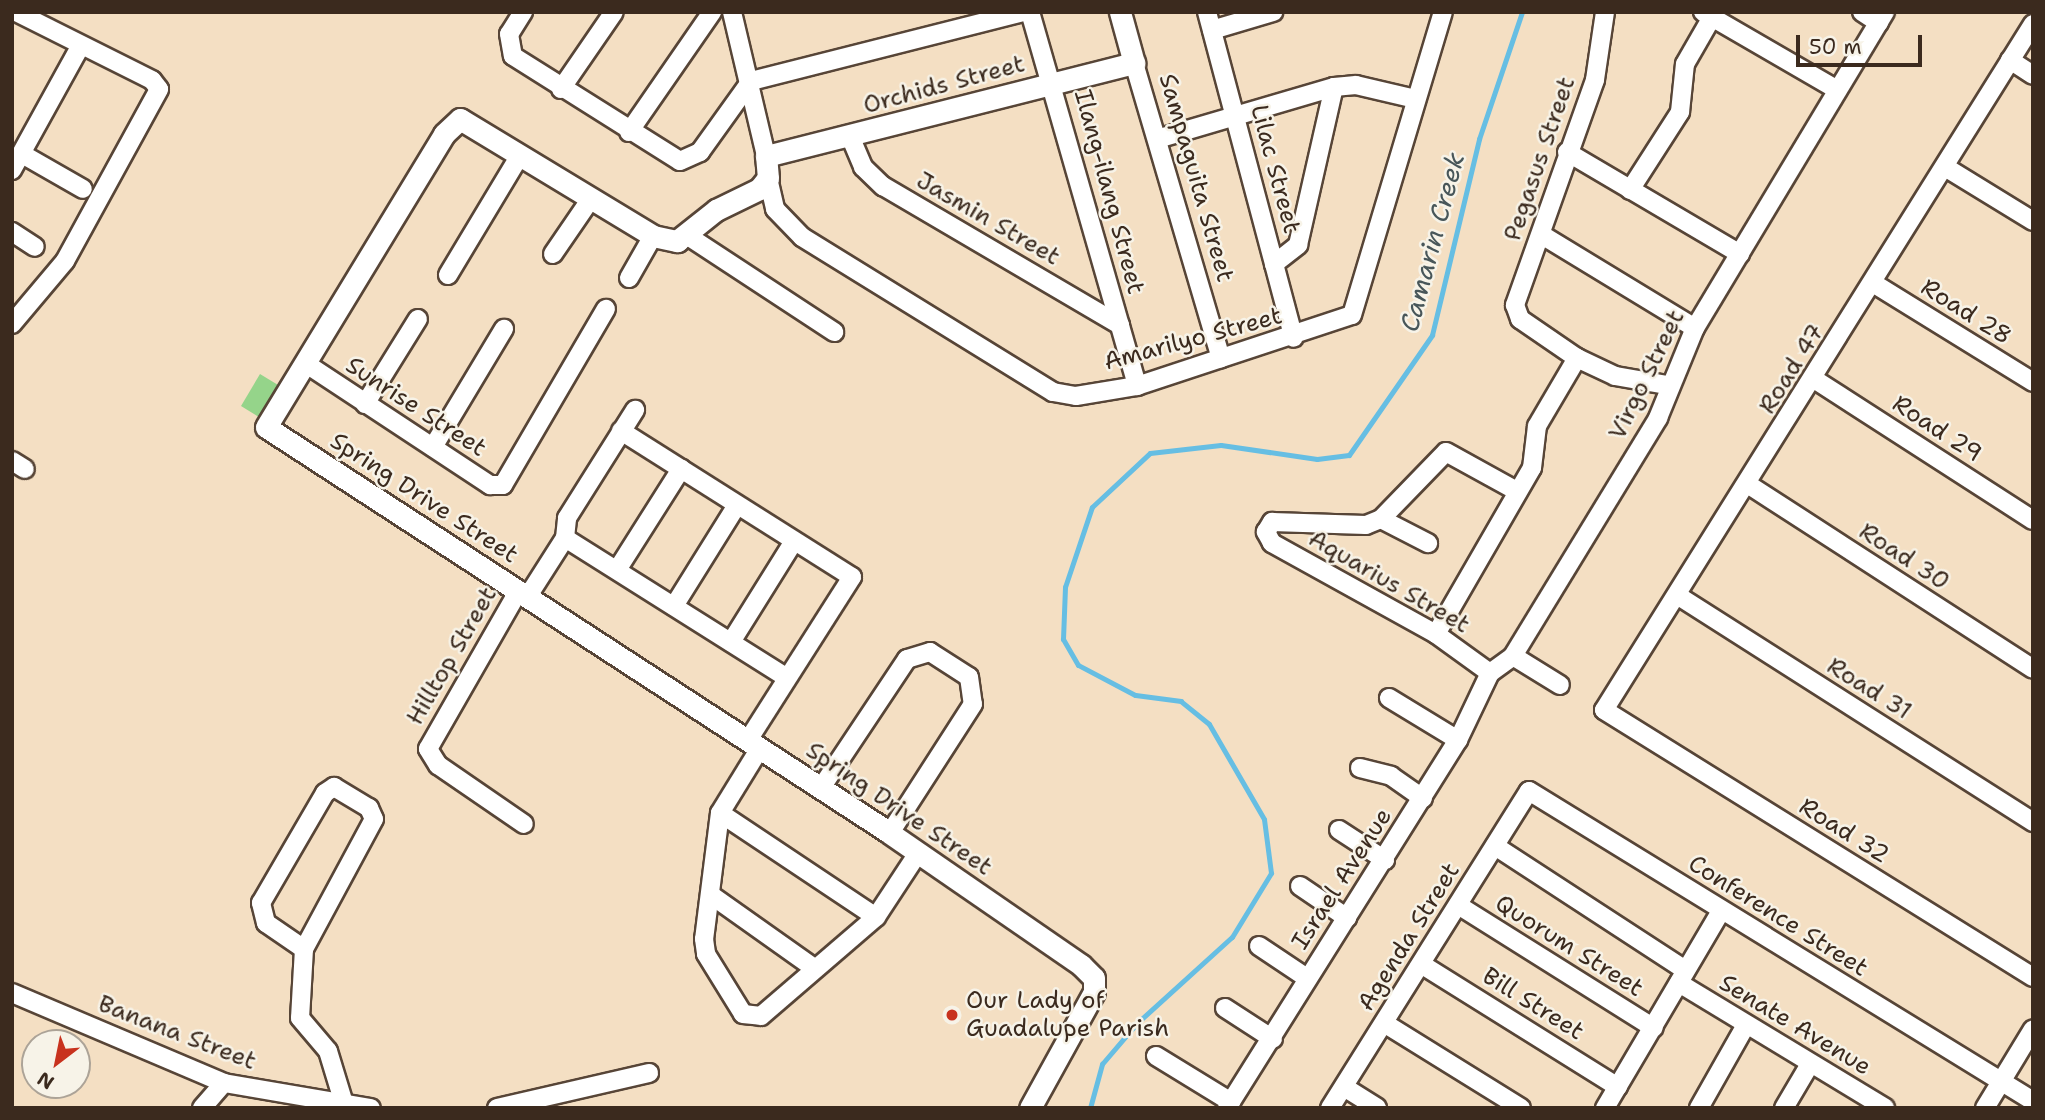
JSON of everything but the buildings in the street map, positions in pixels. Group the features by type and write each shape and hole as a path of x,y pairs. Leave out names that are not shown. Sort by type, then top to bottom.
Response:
{"street":[{"path":"12,324 65,261 159,89 152,79 80,47 16,12"},
{"path":"523,12 508,46 561,89 680,161 700,152 751,81 1023,12"},
{"path":"561,89 614,12"},
{"path":"629,132 712,12"},
{"name":"Amarilyo Street","path":"732,12 751,81 775,209 802,237 1054,392 1076,396 1137,386 1345,321 1357,306 1415,99 1443,12"},
{"name":"Ilang-ilang Street","path":"1030,12 1054,83 1137,386"},
{"name":"Sampaguita Street","path":"1120,12 1221,358"},
{"path":"1210,21 1273,12"},
{"name":"Pegasus Street","path":"1577,358 1520,319 1515,295 1542,235 1567,152 1595,80 1605,12"},
{"path":"1862,12 1882,17"},
{"path":"1630,190 1680,112 1685,64 1708,15 1836,89"},
{"name":"Virgo Street","path":"1490,673 1513,656 1658,418 1667,385 1695,328 1836,89 1882,17"},
{"name":"Lilac Street","path":"1210,21 1294,338"},
{"name":"Road 47","path":"1630,727 1604,710 1680,597 2033,24"},
{"path":"12,170 80,47"},
{"path":"2010,61 2033,75"},
{"name":"Orchids Street","path":"766,156 1134,63"},
{"path":"1157,139 1335,87 1356,85 1415,99"},
{"path":"1274,264 1298,245 1335,87"},
{"name":"Spring Drive Street","path":"653,236 590,200 471,123 453,123 265,428 524,593 890,833 1048,940 1094,978 1094,992 1030,1108"},
{"name":"Jasmin Street","path":"850,136 863,167 883,186 1120,325"},
{"path":"1567,152 1740,254"},
{"path":"22,154 83,190"},
{"path":"448,275 520,155"},
{"path":"1945,167 2033,221"},
{"path":"629,278 653,236 666,242 688,236 716,210 751,196 768,178"},
{"path":"553,254 590,200"},
{"path":"12,232 35,247"},
{"path":"1542,235 1695,328"},
{"path":"688,236 834,332"},
{"name":"Road 28","path":"1873,283 2033,382"},
{"name":"Sunrise Street","path":"305,363 490,485 503,485 606,309"},
{"path":"365,404 418,319"},
{"path":"433,447 504,329"},
{"path":"1436,634 1532,468 1537,426 1577,358 1615,376 1667,385"},
{"name":"Road 29","path":"1814,379 2033,520"},
{"path":"524,593 565,538 567,518 635,410"},
{"path":"621,431 852,577 787,678 720,813 706,954 743,1014 761,1016 876,917 918,853"},
{"path":"1428,543 1381,519 1446,452 1517,491"},
{"path":"617,570 681,469"},
{"name":"Road 30","path":"1749,485 2033,669"},
{"path":"674,606 737,505"},
{"name":"Aquarius Street","path":"1381,519 1366,525 1272,522 1266,532 1272,543 1436,634 1490,673"},
{"path":"565,538 787,678"},
{"path":"730,642 794,541"},
{"name":"Hilltop Street","path":"524,593 428,749 438,765 524,824"},
{"name":"Road 31","path":"1680,597 2033,822"},
{"path":"821,788 907,659 930,652 969,677 973,704 890,833"},
{"path":"1513,656 1560,685"},
{"name":"Israel Avenue","path":"1229,1105 1423,798 1458,740 1490,673"},
{"path":"1389,698 1458,740"},
{"name":"Road 32","path":"1630,727 2033,977"},
{"path":"1360,768 1391,776 1423,798"},
{"path":"304,949 266,923 261,903 325,793 334,787 369,808 374,818 304,949 300,1018 328,1051 345,1107"},
{"name":"Agenda Street","path":"1330,1108 1529,791"},
{"name":"Conference Street","path":"1529,791 2033,1101"},
{"path":"720,813 876,917"},
{"path":"1339,830 1385,860"},
{"path":"1495,846 1682,976"},
{"path":"1300,886 1347,918"},
{"path":"711,895 814,968"},
{"name":"Quorum Street","path":"1458,905 1654,1028"},
{"name":"Senate Avenue","path":"1605,1108 1721,911"},
{"path":"1259,946 1307,978"},
{"name":"Bill Street","path":"1421,964 1618,1087"},
{"name":"Senate Avenue","path":"1682,976 1746,1025 1885,1108"},
{"name":"Banana Street","path":"12,993 224,1083 345,1107 371,1108"},
{"path":"1225,1008 1273,1039"},
{"path":"1384,1023 1521,1108"},
{"path":"1699,1108 1746,1025"},
{"path":"1985,1108 2033,1029"},
{"path":"1156,1056 1229,1105"},
{"path":"1784,1108 1810,1064"},
{"path":"497,1108 649,1073"},
{"path":"202,1108 224,1083"},
{"path":"1344,1087 1377,1108"}],"green space":[{"path":"260,374 283,388 262,419 241,406"}],"waterway":[{"name":"Camarin Creek","path":"1090,1108 1102,1064 1137,1023 1232,937 1271,873 1264,819 1209,724 1181,701 1135,695 1078,665 1063,639 1065,587 1092,507 1150,453 1221,445 1317,459 1349,455 1432,335 1479,139 1522,12"}],"place":[{"name":"Our Lady of Guadalupe Parish","path":"952,1015"}]}
